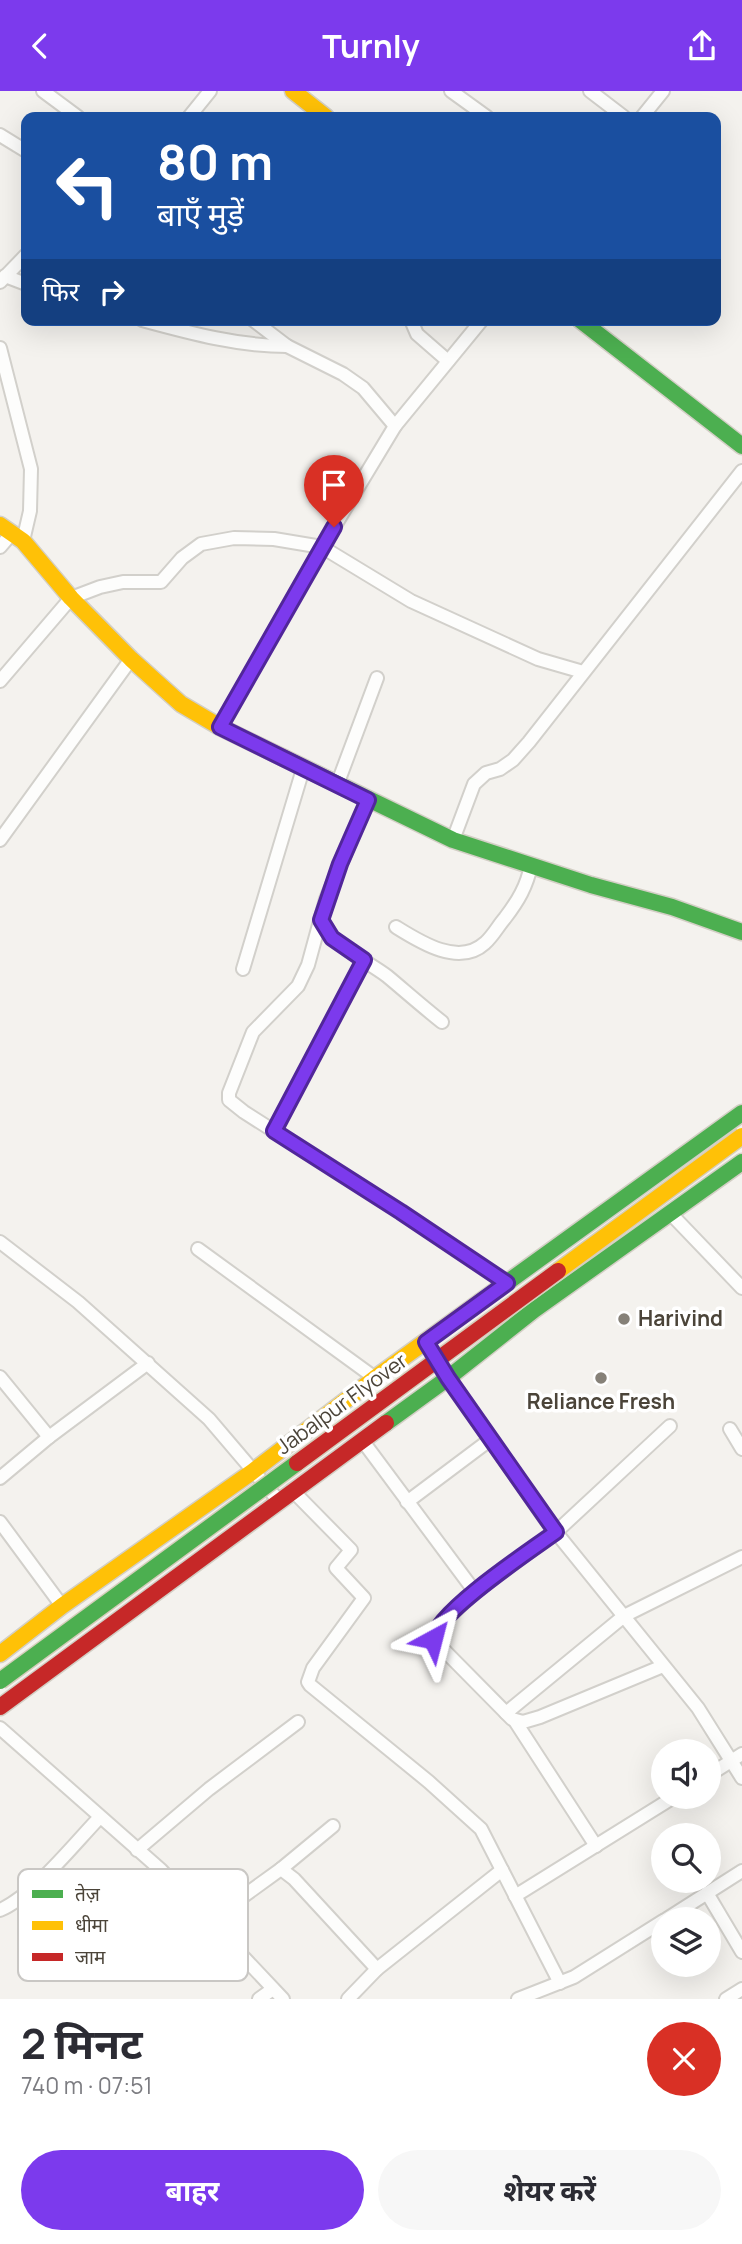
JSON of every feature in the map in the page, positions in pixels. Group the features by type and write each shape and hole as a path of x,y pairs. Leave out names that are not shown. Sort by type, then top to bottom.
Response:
{"main road":[{"path":"293,91 320,112"},
{"path":"588,326 742,446"},
{"path":"11,533 131,659 181,704 220,727 453,840 672,907 742,932"},
{"path":"0,1654 62,1606 252,1472 375,1378 742,1113"},
{"name":"Jabalpur Flyover","path":"0,1681 742,1136"},
{"path":"0,1707 278,1500 448,1378 534,1311 742,1163"}],"street":[{"path":"43,91 71,112"},
{"path":"192,112 210,91"},
{"path":"451,91 480,112"},
{"path":"590,91 617,112"},
{"path":"646,112 663,91"},
{"path":"0,135 21,148"},
{"path":"2,279 21,260"},
{"path":"2,279 21,283"},
{"path":"165,326 218,340 262,346 287,346"},
{"path":"261,326 287,346 343,374 363,388 395,426"},
{"path":"414,326 417,334 448,362"},
{"path":"220,727 322,547 395,426 477,326"},
{"path":"0,348 30,469 30,511 0,547"},
{"path":"453,840 474,784 486,773 500,769 513,759 742,471"},
{"path":"0,681 71,598 123,582 161,582 182,558 201,544 234,538 274,539 322,547 411,601 538,659 583,673"},
{"path":"0,840 131,659"},
{"path":"337,785 377,678"},
{"path":"243,969 303,769"},
{"path":"368,800 340,864 308,965 298,986 253,1032 229,1093 229,1100 507,1283"},
{"path":"396,927 420,943 467,953 483,945 514,906 528,883 531,865"},
{"path":"321,920 332,938 442,1022"},
{"path":"274,1131 364,960"},
{"path":"671,1214 742,1288"},
{"path":"0,1242 78,1302 209,1419 278,1500"},
{"path":"198,1249 375,1378"},
{"path":"426,1342 448,1378 556,1532 737,1757 742,1778"},
{"path":"0,1478 49,1437 148,1363"},
{"path":"0,1377 49,1437"},
{"path":"596,1846 510,1717 433,1639 435,1630 475,1592 556,1532 670,1426"},
{"path":"730,1429 742,1450"},
{"path":"407,1502 491,1439"},
{"path":"362,1440 475,1592"},
{"path":"292,1490 351,1550 337,1568 364,1598 313,1668 310,1685 429,1782 481,1829 560,1983"},
{"path":"0,1522 62,1606"},
{"path":"510,1717 624,1616 742,1556"},
{"path":"510,1717 523,1722 540,1717 663,1666"},
{"path":"137,1850 209,1789 298,1722"},
{"path":"0,1728 160,1869"},
{"path":"721,1767 737,1757"},
{"path":"516,1896 655,1809"},
{"path":"50,1869 100,1817"},
{"path":"248,1893 333,1825"},
{"path":"281,1869 294,1879 377,1969"},
{"path":"348,1999 377,1969 502,1870"},
{"path":"721,1884 742,1871"},
{"path":"685,1907 707,1893 742,1952"},
{"path":"0,1910 18,1899"},
{"path":"518,1999 574,1977 651,1928"},
{"path":"248,1962 283,1999"},
{"path":"259,1999 273,1989"},
{"path":"726,1999 742,1989"}],"traffic: fast":[{"path":"588,326 742,446"},
{"path":"284,758 453,840 591,885 672,907 742,932"},
{"path":"480,1302 742,1113"},
{"path":"386,1423 534,1310 742,1162"},
{"path":"0,1681 297,1463"}],"traffic: slow":[{"path":"293,91 320,112"},
{"path":"0,525 23,541 71,598 131,659 181,704 220,727 284,758"},
{"path":"558,1271 742,1136"},
{"path":"0,1654 62,1606 252,1472 480,1302"}],"traffic: jam":[{"path":"297,1463 558,1271"},
{"path":"0,1707 386,1423"}],"place":[{"name":"Harivind","path":"624,1319"},
{"name":"Reliance Fresh","path":"601,1378"}],"route":[{"path":"334,527 220,727 368,800 326,899 321,920 332,938 364,960 274,1131 507,1283 426,1342 448,1378 556,1532 475,1592 435,1630 433,1639"}]}
